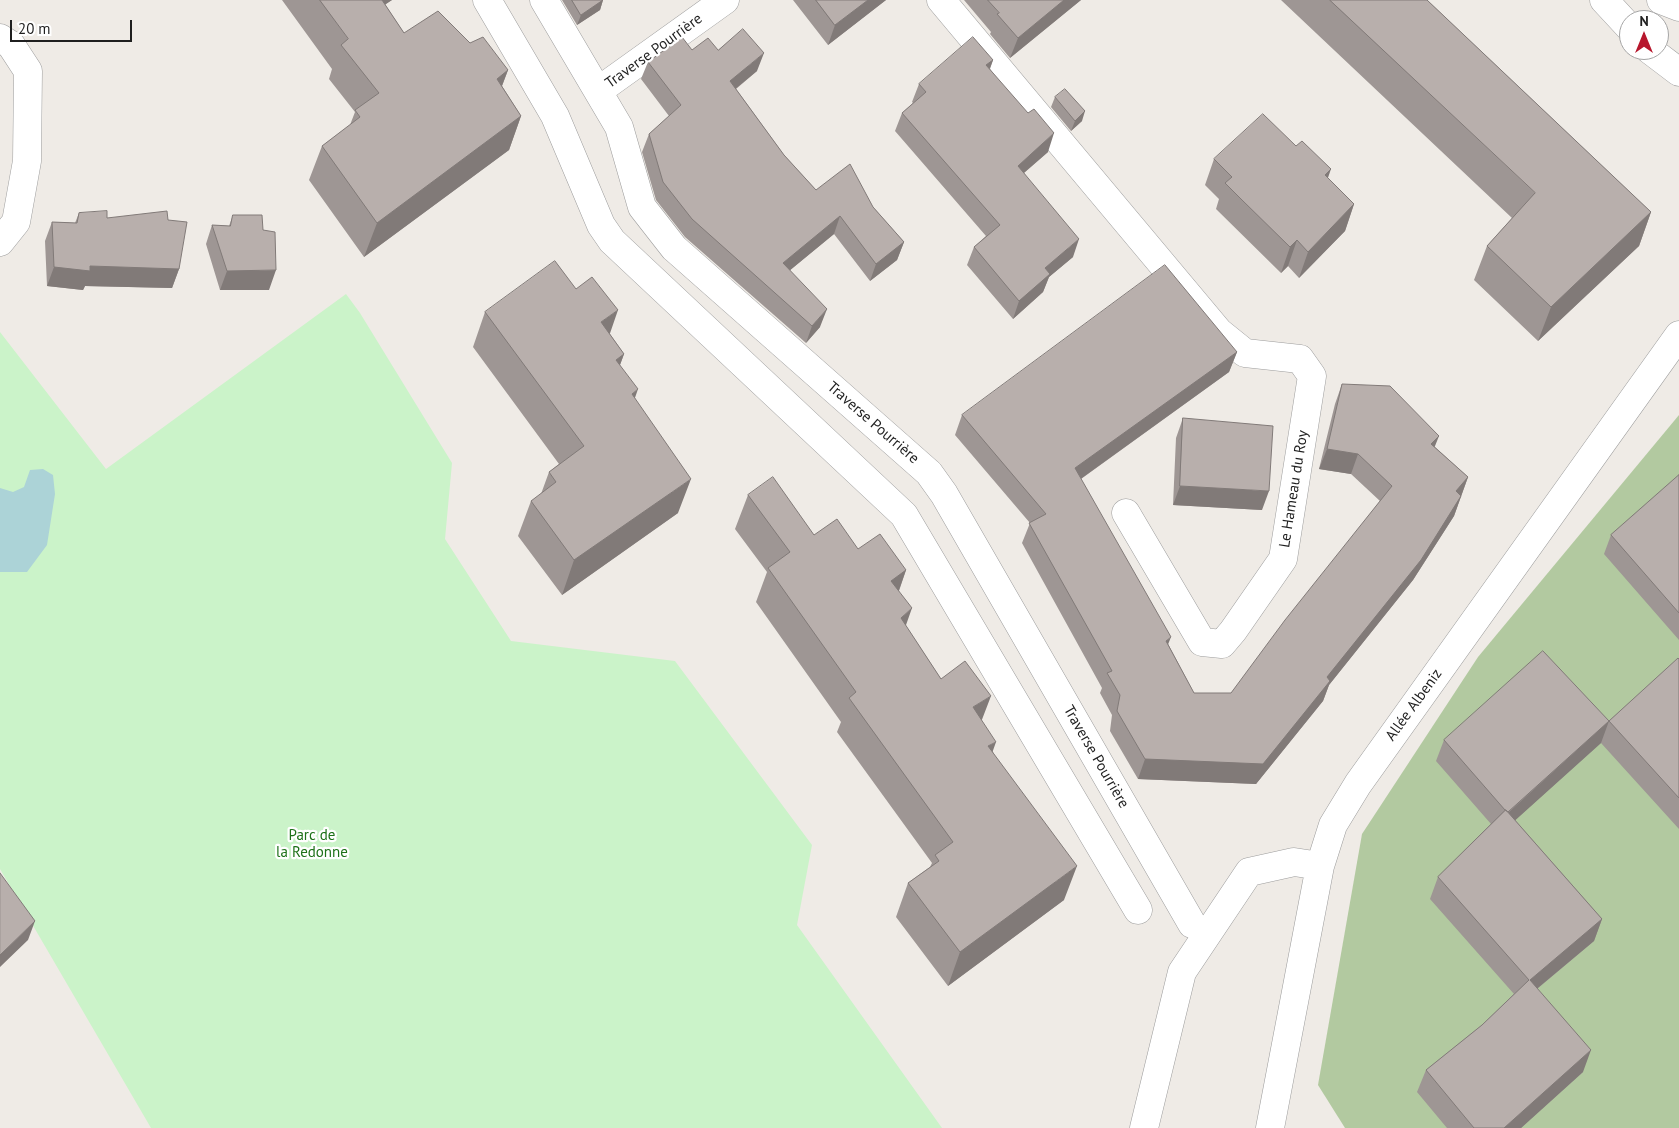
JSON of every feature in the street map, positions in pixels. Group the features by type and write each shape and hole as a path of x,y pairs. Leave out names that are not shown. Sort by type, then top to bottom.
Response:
{"street":[{"path":"487,0 555,116 601,225 612,241 904,515 1138,910"},
{"path":"544,0 598,91"},
{"name":"Traverse Pourrière","path":"725,0 598,91 619,127 642,207 674,248 929,473 944,494 1192,924"},
{"name":"Le Hameau du Roy","path":"941,0 1218,332 1245,353 1300,360 1312,376 1283,559 1222,644 1202,642 1126,514"},
{"path":"1604,0 1619,16"},
{"path":"1661,0 1679,7"},
{"path":"0,38 11,45 28,71 27,161 16,222 0,242"},
{"path":"1663,60 1679,72"},
{"name":"Allée Albeniz","path":"1270,1128 1320,866 1333,825 1348,798 1679,335"},
{"path":"1144,1128 1182,972 1249,872 1294,862 1320,866"}],"green space":[{"name":"Parc de la Redonne","path":"346,294 360,313 452,463 445,539 511,641 675,661 812,845 797,925 942,1128 151,1128 0,869 0,332 106,469"},
{"path":"1679,415 1679,1128 1345,1128 1318,1085 1362,834 1478,657"}],"water":[{"path":"43,469 53,475 55,494 47,545 27,572 0,572 0,488 13,492 24,487 30,470"}],"building":[{"path":"320,0 382,0 404,33 438,11 470,43 483,37 508,70 497,79 521,116 377,223 322,146 360,117 355,110 379,93 341,45 348,39"},
{"path":"572,0 603,0 581,15"},
{"path":"816,0 868,0 835,25"},
{"path":"988,0 1064,0 1018,38 997,14 999,13"},
{"path":"1330,0 1427,0 1651,212 1551,307 1487,246 1535,193"},
{"path":"743,29 764,53 730,81 784,155 816,190 850,164 873,207 904,242 876,264 840,216 783,263 827,309 812,326 692,219 663,182 649,134 681,105 648,62 682,37 692,50 708,38 718,50"},
{"path":"973,37 993,60 986,65 1028,113 1034,109 1054,133 1018,166 1079,239 1045,268 1050,274 1019,301 974,247 1000,225 902,113 926,92 919,84"},
{"path":"1065,89 1085,111 1075,121 1055,97"},
{"path":"1263,114 1296,146 1302,141 1331,169 1325,175 1354,204 1308,252 1297,240 1290,247 1241,199 1225,183 1232,177 1214,159"},
{"path":"107,211 107,218 167,211 168,220 187,222 179,269 90,266 90,271 54,267 52,222 77,223 79,213"},
{"path":"233,215 262,215 263,230 275,232 276,270 227,271 212,225 230,226"},
{"path":"555,261 576,289 592,277 618,310 601,322 624,354 616,360 638,389 632,394 691,479 574,560 531,501 556,482 549,472 584,446 485,312"},
{"path":"1165,265 1237,352 1075,468 1171,637 1166,641 1194,693 1231,693 1285,620 1392,486 1358,454 1327,449 1342,384 1390,386 1439,436 1431,444 1468,477 1456,491 1461,496 1421,560 1327,677 1330,681 1263,764 1145,759 1117,711 1120,695 1107,673 1112,671 1029,523 1046,514 962,415"},
{"path":"1183,418 1273,426 1269,491 1180,486"},
{"path":"1679,475 1679,613 1611,535"},
{"path":"773,477 814,535 837,519 858,549 880,534 906,570 891,581 912,608 901,618 941,679 965,661 991,696 973,707 996,742 988,746 1077,866 960,952 908,883 939,861 935,855 953,842 849,698 856,692 768,568 790,552 748,495"},
{"path":"1543,651 1609,721 1508,812 1444,740"},
{"path":"1679,659 1679,798 1609,721"},
{"path":"1506,810 1602,919 1530,980 1591,1050 1504,1128 1474,1128 1426,1070 1482,1025 1529,980 1438,877"},
{"path":"0,873 35,921 0,955"}]}
